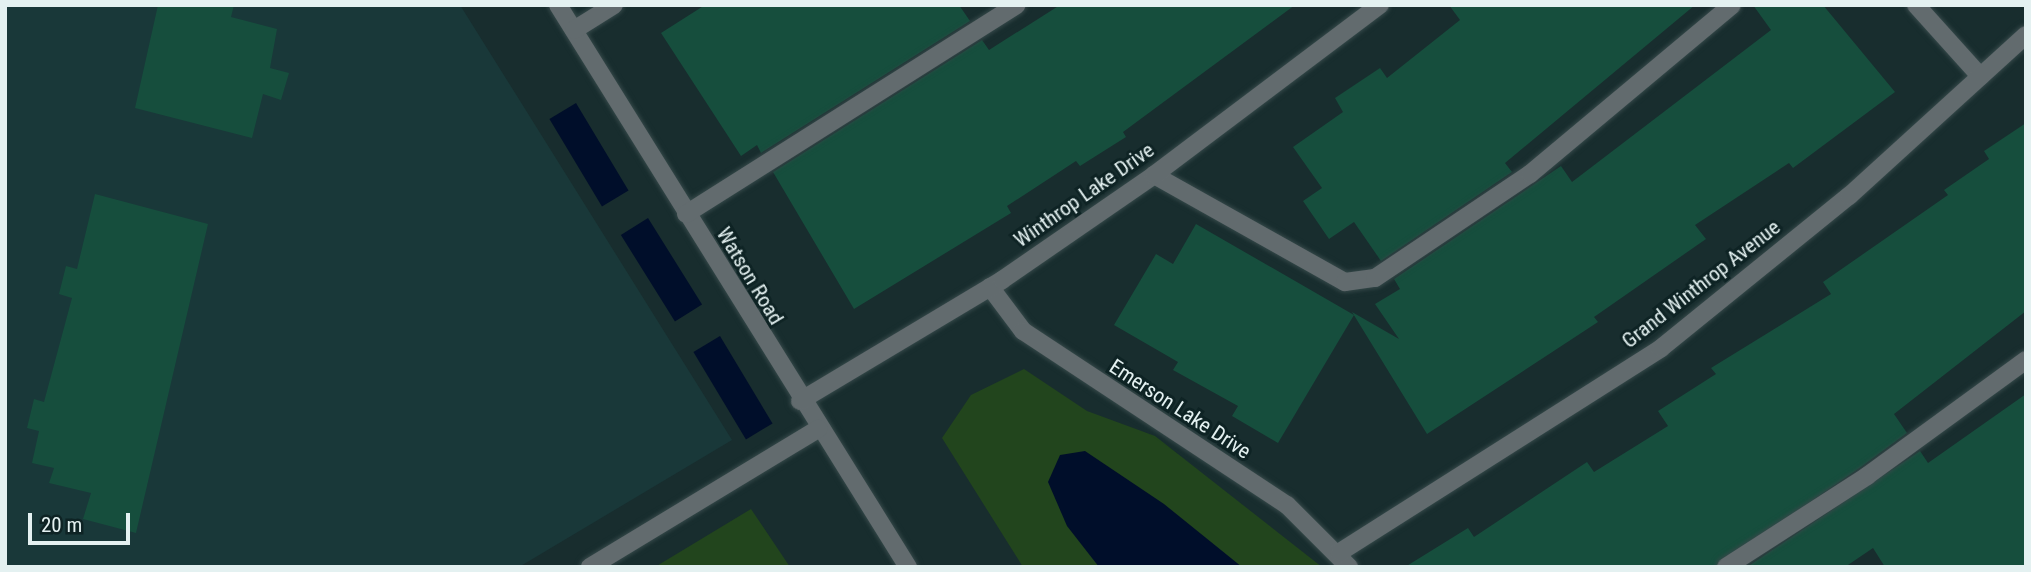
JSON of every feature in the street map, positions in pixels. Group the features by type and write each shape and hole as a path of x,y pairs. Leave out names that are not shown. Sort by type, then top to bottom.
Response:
{"street":[{"name":"Watson Road","path":"558,5 800,401 908,567"},
{"path":"574,30 614,5"},
{"path":"686,214 1016,5"},
{"name":"Winthrop Lake Drive","path":"800,401 990,287 1154,175 1380,5"},
{"path":"1154,175 1345,282 1375,278 1530,174 1732,5"},
{"path":"1916,5 1980,76"},
{"name":"Grand Winthrop Avenue","path":"1345,559 1661,348 1849,196 2026,35"},
{"name":"Emerson Lake Drive","path":"990,287 1023,331 1287,505 1345,559"},
{"path":"1726,567 1867,476 2026,360"},
{"path":"590,567 818,429"}],"shaded area":[{"path":"5,5 460,5 732,440 519,567 5,567"}],"green space":[{"path":"1024,369 1087,411 1155,436 1322,567 1023,567 942,438 971,395"},
{"path":"751,509 790,567 655,567"}],"water":[{"path":"576,103 629,190 602,206 549,119"},
{"path":"648,218 702,305 675,321 621,235"},
{"path":"720,336 773,423 746,439 693,352"},
{"path":"1085,451 1164,504 1242,567 1099,567 1067,526 1048,482 1060,455"}],"building":[{"path":"158,5 234,5 231,17 277,29 270,68 289,73 281,100 263,94 252,138 135,108"},
{"path":"705,5 959,5 970,21 761,153 757,145 741,156 661,33"},
{"path":"1060,5 1295,5 1123,132 1126,137 1080,166 1076,161 1007,206 1011,213 854,309 773,172 982,40 989,50"},
{"path":"1449,5 1695,5 1505,163 1512,172 1381,261 1354,222 1329,239 1303,201 1322,188 1293,147 1343,112 1335,98 1380,68 1387,78 1460,20"},
{"path":"1753,5 1823,5 1895,92 1793,168 1789,163 1695,225 1706,239 1594,317 1598,322 1427,434 1352,312 1399,339 1375,304 1400,289 1394,279 1561,166 1572,182 1771,30"},
{"path":"2026,123 2026,311 1894,414 1907,433 1861,467 1715,567 1405,567 1468,528 1474,537 1587,462 1594,472 1668,426 1658,411 1716,374 1711,368 1831,294 1823,282 1948,195 1944,190 1989,159 1984,151"},
{"path":"95,194 208,224 136,533 83,519 91,493 49,483 54,468 32,463 39,431 27,428 34,399 44,402 72,298 59,294 66,266 77,269"},
{"path":"1196,224 1354,315 1278,443 1232,416 1238,406 1173,370 1178,362 1114,325 1156,254 1173,264"},
{"path":"2026,394 2026,567 1885,567 1873,548 1845,567 1747,567 1920,451 1928,463"}]}
